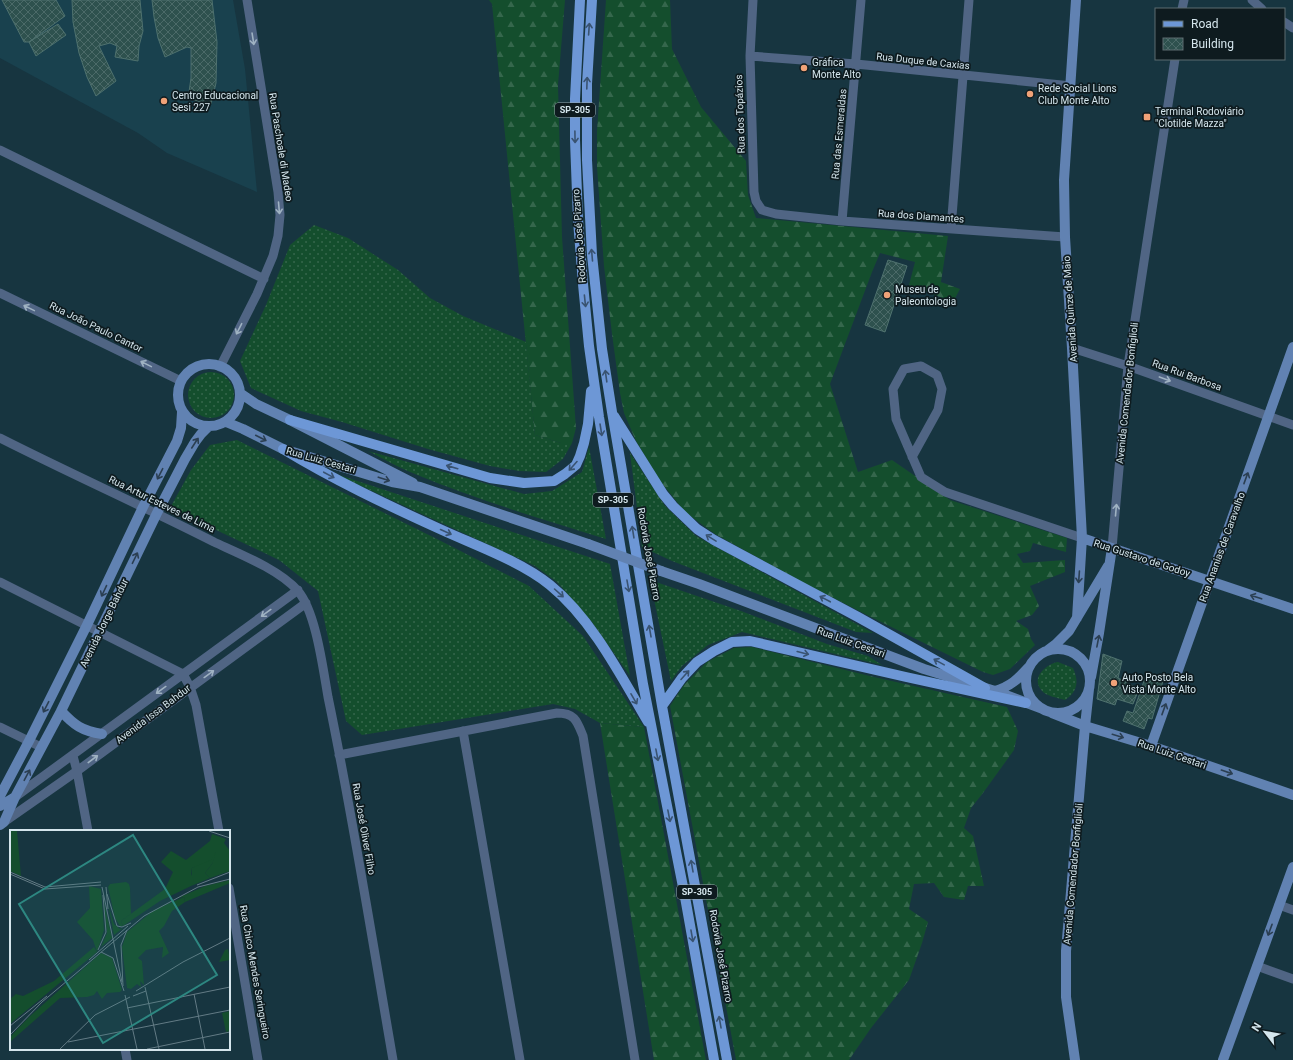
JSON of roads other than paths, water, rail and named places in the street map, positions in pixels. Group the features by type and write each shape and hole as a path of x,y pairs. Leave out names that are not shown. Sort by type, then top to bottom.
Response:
{"main road":[{"name":"Rodovia José Pizarro","path":"580,0 575,99 575,140 578,220 593,375 600,428 652,729 685,897 714,1060"},
{"name":"Rodovia José Pizarro","path":"592,0 589,35 586,160 589,222 600,329 612,412 662,706 727,1060"},
{"path":"290,420 490,478 524,483 554,481 576,465 580,456 588,424 593,375"},
{"path":"612,412 663,494 697,530 990,689"},
{"path":"282,449 316,469 382,503 526,569 549,584 582,618 598,639 652,729"},
{"path":"662,706 682,678 697,662 732,642 750,641 1026,703"}],"street":[{"name":"Rua Paschoale di Madeo","path":"220,367 264,279 273,256 278,236 280,215 278,192 247,0"},
{"name":"Rua dos Topázios","path":"753,0 750,56 754,192 756,202 762,210 776,214"},
{"name":"Rua das Esmeraldas","path":"842,221 861,0"},
{"path":"950,229 969,0"},
{"name":"Avenida Quinze de Maio","path":"1076,0 1064,180 1065,237 1082,538 1077,618"},
{"path":"1252,0 1261,8"},
{"name":"Rua Duque de Caxias","path":"750,56 856,64 1070,86"},
{"name":"Avenida Comendador Bonfiglioli","path":"1075,1060 1066,997 1066,950 1085,726 1090,684 1111,561 1128,366 1175,60"},
{"path":"0,150 264,279"},
{"name":"Rua dos Diamantes","path":"776,214 842,221 1065,237"},
{"name":"Rua João Paulo Cantor","path":"0,293 181,381"},
{"name":"Rua Ananias de Caravalho","path":"1151,746 1293,347"},
{"name":"Rua Rui Barbosa","path":"1072,348 1128,366 1293,425"},
{"path":"209,364 220,367 226,369 238,384 240,393 237,409 226,422 209,426 198,425 189,420 182,412 178,392 181,381 186,374 200,365 209,364"},
{"path":"912,457 938,410 942,389 937,375 920,366 904,369 893,389 896,419 912,457 921,477 945,492 1082,538"},
{"name":"Rua Luiz Cestari","path":"240,393 256,404 395,472 420,487"},
{"name":"Avenida Jorge Bahdur","path":"0,796 87,626 177,441 182,428 182,412"},
{"name":"Rua Luiz Cestari","path":"226,422 244,429 282,449 392,482 420,487 588,544 924,668 990,689 1085,726 1151,746 1293,795"},
{"name":"Avenida Jorge Bahdur","path":"2,824 61,711 157,513 195,442 209,426"},
{"name":"Rua Artur Esteves de Lima","path":"0,438 157,513 271,570 298,590 306,603"},
{"name":"Rua Gustavo de Godoy","path":"1082,538 1293,609"},
{"path":"990,689 1006,687 1016,680 1042,654 1056,644 1069,631 1111,561"},
{"path":"0,582 183,674 190,687 200,721 219,830"},
{"name":"Avenida Issa Bahdur","path":"0,806 73,756 298,590"},
{"name":"Avenida Issa Bahdur","path":"2,824 77,771 306,603"},
{"name":"Rua José Oliver Filho","path":"306,603 316,637 339,755 393,1060"},
{"path":"1033,663 1029,669 1027,687 1030,696 1035,703 1047,711 1062,713 1071,711 1079,706 1086,698 1090,684 1088,669 1083,661 1076,654 1067,650 1058,649 1042,654"},
{"path":"61,711 84,730 102,734"},
{"path":"339,755 557,713 569,714 577,722 583,736 635,1060"},
{"path":"0,727 41,747"},
{"path":"464,731 520,1060"},
{"path":"73,756 88,830"},
{"path":"1224,1060 1293,867"},
{"name":"Rua Chico Mendes Seringueiro","path":"230,894 258,1060"},
{"path":"1280,905 1293,910"},
{"path":"1257,966 1293,979"},
{"path":"125,1050 127,1060"}],"place":[{"name":"Gráfica Monte Alto","path":"804,68"},
{"name":"Rede Social Lions Club Monte Alto","path":"1030,94"},
{"name":"Centro Educacional Sesi 227","path":"164,101"},
{"name":"Terminal Rodoviário \"Clotilde Mazza\"","path":"1147,117"},
{"name":"Museu de Paleontologia","path":"887,295"},
{"name":"Auto Posto Bela Vista Monte Alto","path":"1114,683"}]}
